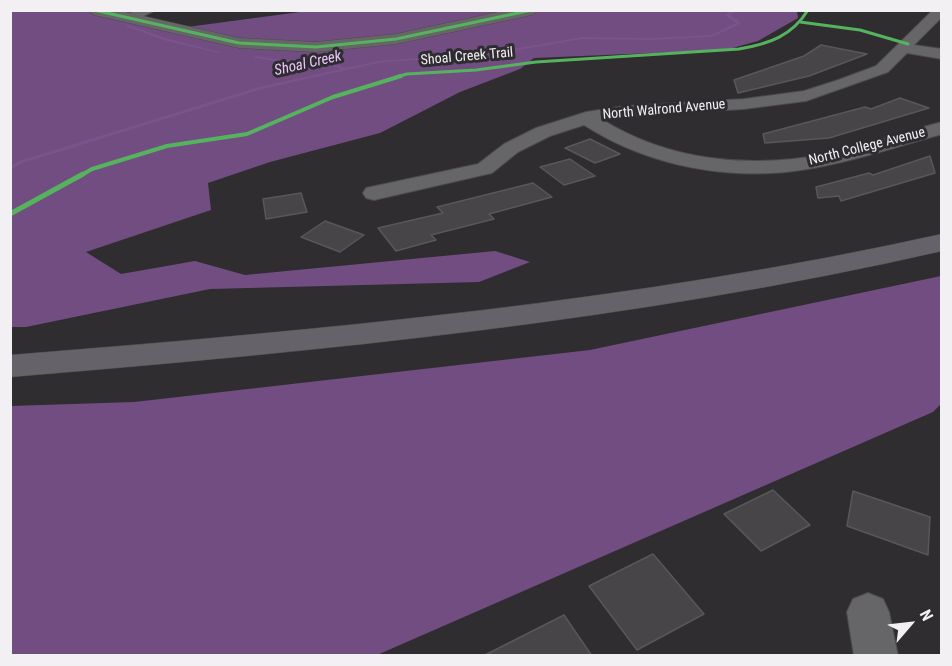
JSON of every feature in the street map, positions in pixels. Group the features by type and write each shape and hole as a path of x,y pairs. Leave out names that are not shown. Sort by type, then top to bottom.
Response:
{"main road":[{"path":"11,366 367,334 652,300 864,261 942,243"}],"street":[{"path":"94,10 239,43 316,47 396,39 531,10"},
{"path":"130,17 150,10"},
{"name":"North Walrond Avenue","path":"374,193 485,169 511,148 543,132 586,118 625,111 744,104 806,96 844,84 882,69 940,10"},
{"path":"904,48 942,54"},
{"name":"North College Avenue","path":"586,118 626,141 667,155 698,162 760,167 786,166 835,158 942,128"},
{"path":"868,612 876,656"}],"shaded area":[{"path":"315,10 797,11 798,18 758,41 725,50 534,58 520,69 460,92 380,133 270,162 208,183 211,210 86,252 121,274 195,261 245,275 495,251 530,262 479,282 210,289 26,327 11,327 11,11 115,11 187,27"},
{"path":"941,276 941,404 933,412 377,655 11,655 11,406 134,402 590,350"}],"building":[{"path":"821,45 867,54 809,76 738,93 734,80 804,56"},
{"path":"900,98 929,108 829,138 765,143 763,134 865,107 871,109"},
{"path":"590,139 620,154 595,163 565,148"},
{"path":"930,156 935,173 841,201 839,196 818,198 816,187 869,173 873,175"},
{"path":"570,159 595,176 564,185 540,167"},
{"path":"533,183 552,197 489,214 494,219 431,235 436,240 396,251 378,228 443,213 437,207"},
{"path":"301,193 307,212 266,219 263,199"},
{"path":"325,221 364,235 340,252 301,237"},
{"path":"773,490 810,525 761,551 724,514"},
{"path":"853,491 930,517 928,555 847,526"},
{"path":"653,554 704,614 637,650 589,586"},
{"path":"564,615 592,656 483,656"}],"waterway":[{"name":"Shoal Creek","path":"10,168 21,162 261,88 378,62 502,52 582,38 650,39 712,36 739,23 727,15 737,10"},
{"path":"126,25 164,39 218,52"},
{"path":"256,57 282,61 321,61 346,69"}],"cycle path":[{"path":"94,10 239,43 316,47 396,39 532,10"},
{"name":"Shoal Creek Trail","path":"10,214 92,169 167,146 247,134 333,97 407,74 476,70 536,62 728,51 763,45 784,36 801,21 808,10"},
{"path":"800,22 860,30 908,44"}]}
